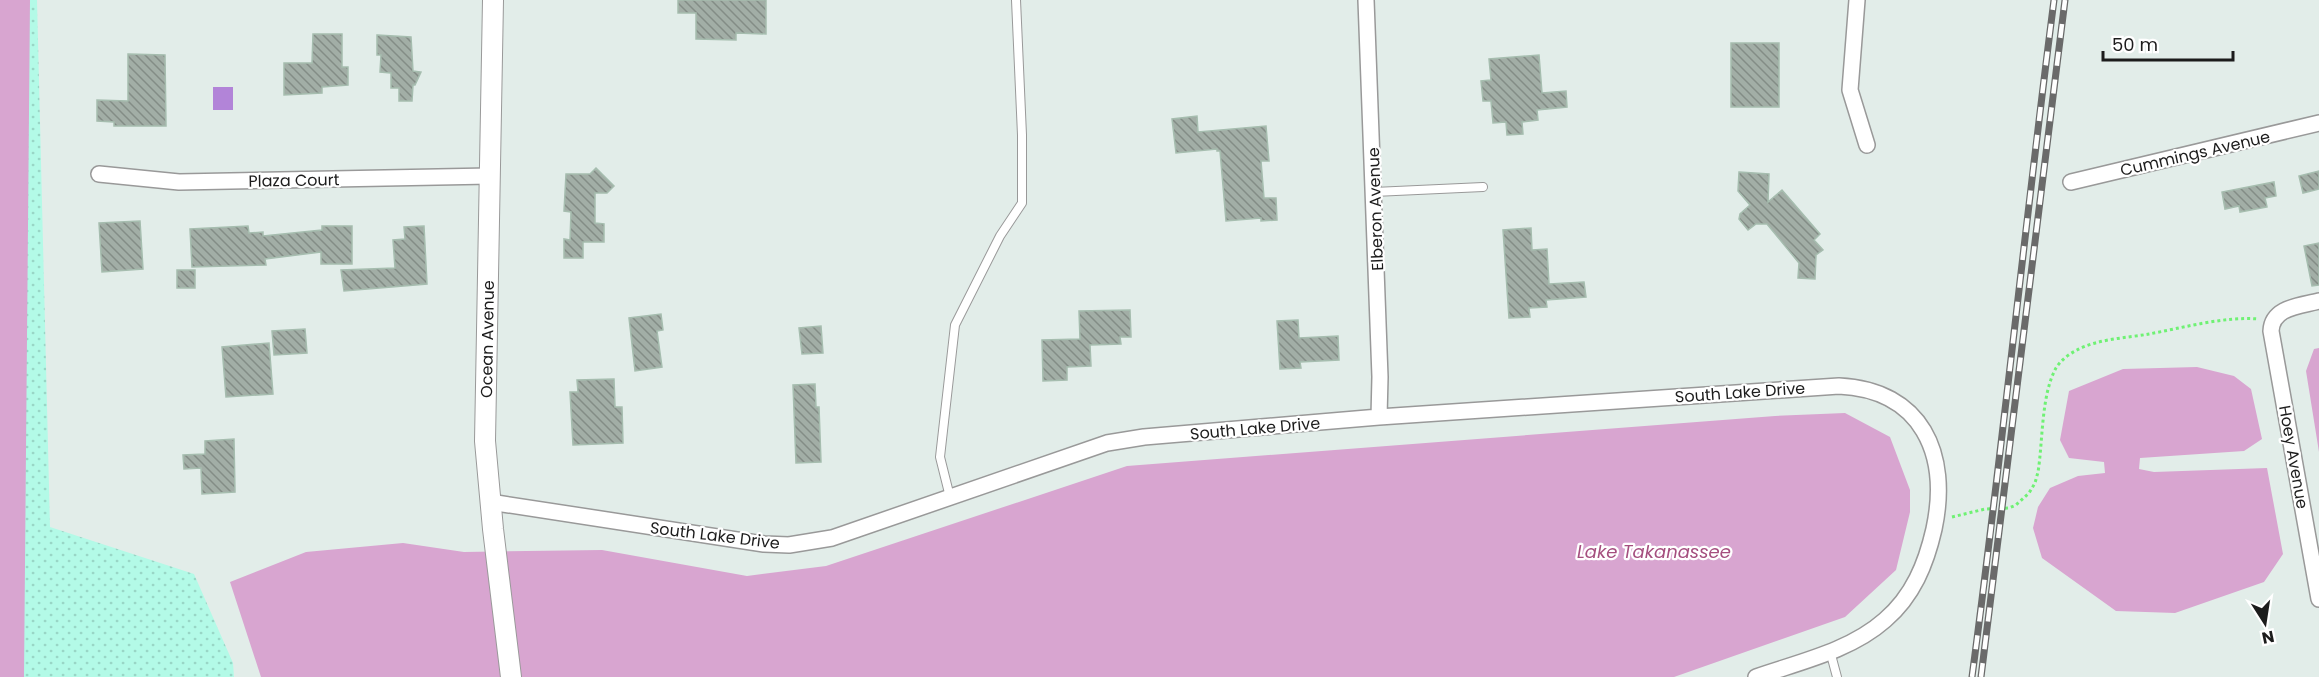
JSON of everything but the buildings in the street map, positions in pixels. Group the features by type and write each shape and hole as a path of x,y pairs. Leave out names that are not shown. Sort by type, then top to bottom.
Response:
{"street":[{"name":"Ocean Avenue","path":"493,0 485,441 511,677"},
{"name":"Elberon Avenue","path":"1366,0 1380,377 1379,417"},
{"path":"1857,0 1850,90 1867,145"},
{"name":"Cummings Avenue","path":"2071,182 2319,123"},
{"name":"Plaza Court","path":"99,174 179,182 490,176"},
{"path":"2273,320 2285,310 2319,301"},
{"name":"Hoey Avenue","path":"2273,320 2271,331 2319,599"},
{"name":"South Lake Drive","path":"490,502 740,541 789,545 832,538 1107,443 1144,437 1379,417 1839,386 1861,387 1890,397 1906,409 1925,434 1933,451 1938,479 1938,502 1923,569 1900,605 1868,633 1830,651 1756,677"}],"lane":[{"path":"950,497 940,457 955,325 1000,236 1022,203 1022,135 1016,0"},
{"path":"1374,192 1484,187"},
{"path":"1830,651 1838,677"}],"path":[{"path":"1934,528 1948,519 1965,513 2009,508 2029,493 2038,472 2047,396 2052,379 2065,357 2078,349 2220,322 2249,318 2273,320"}],"sand":[{"path":"0,0 37,0 50,527 194,574 233,663 234,677 0,677"}],"shaded area":[{"path":"213,87 233,87 233,110 213,110"}],"water":[{"path":"0,0 30,0 24,677 0,677"},
{"path":"2319,348 2319,452 2306,371 2314,349"},
{"path":"2197,367 2234,376 2251,389 2262,439 2244,451 2140,458 2139,469 2154,472 2267,468 2283,554 2264,582 2175,613 2116,611 2042,558 2033,528 2038,507 2050,488 2078,476 2105,473 2104,462 2069,458 2060,440 2069,391 2123,369"},
{"name":"Lake Takanassee","path":"1845,413 1890,437 1910,490 1910,512 1896,570 1845,617 1674,677 261,677 230,582 306,552 403,543 464,552 602,550 747,576 826,566 1127,466 1775,416"}],"railway":[{"path":"1972,677 2054,0"},
{"path":"1981,677 2065,0"}]}
